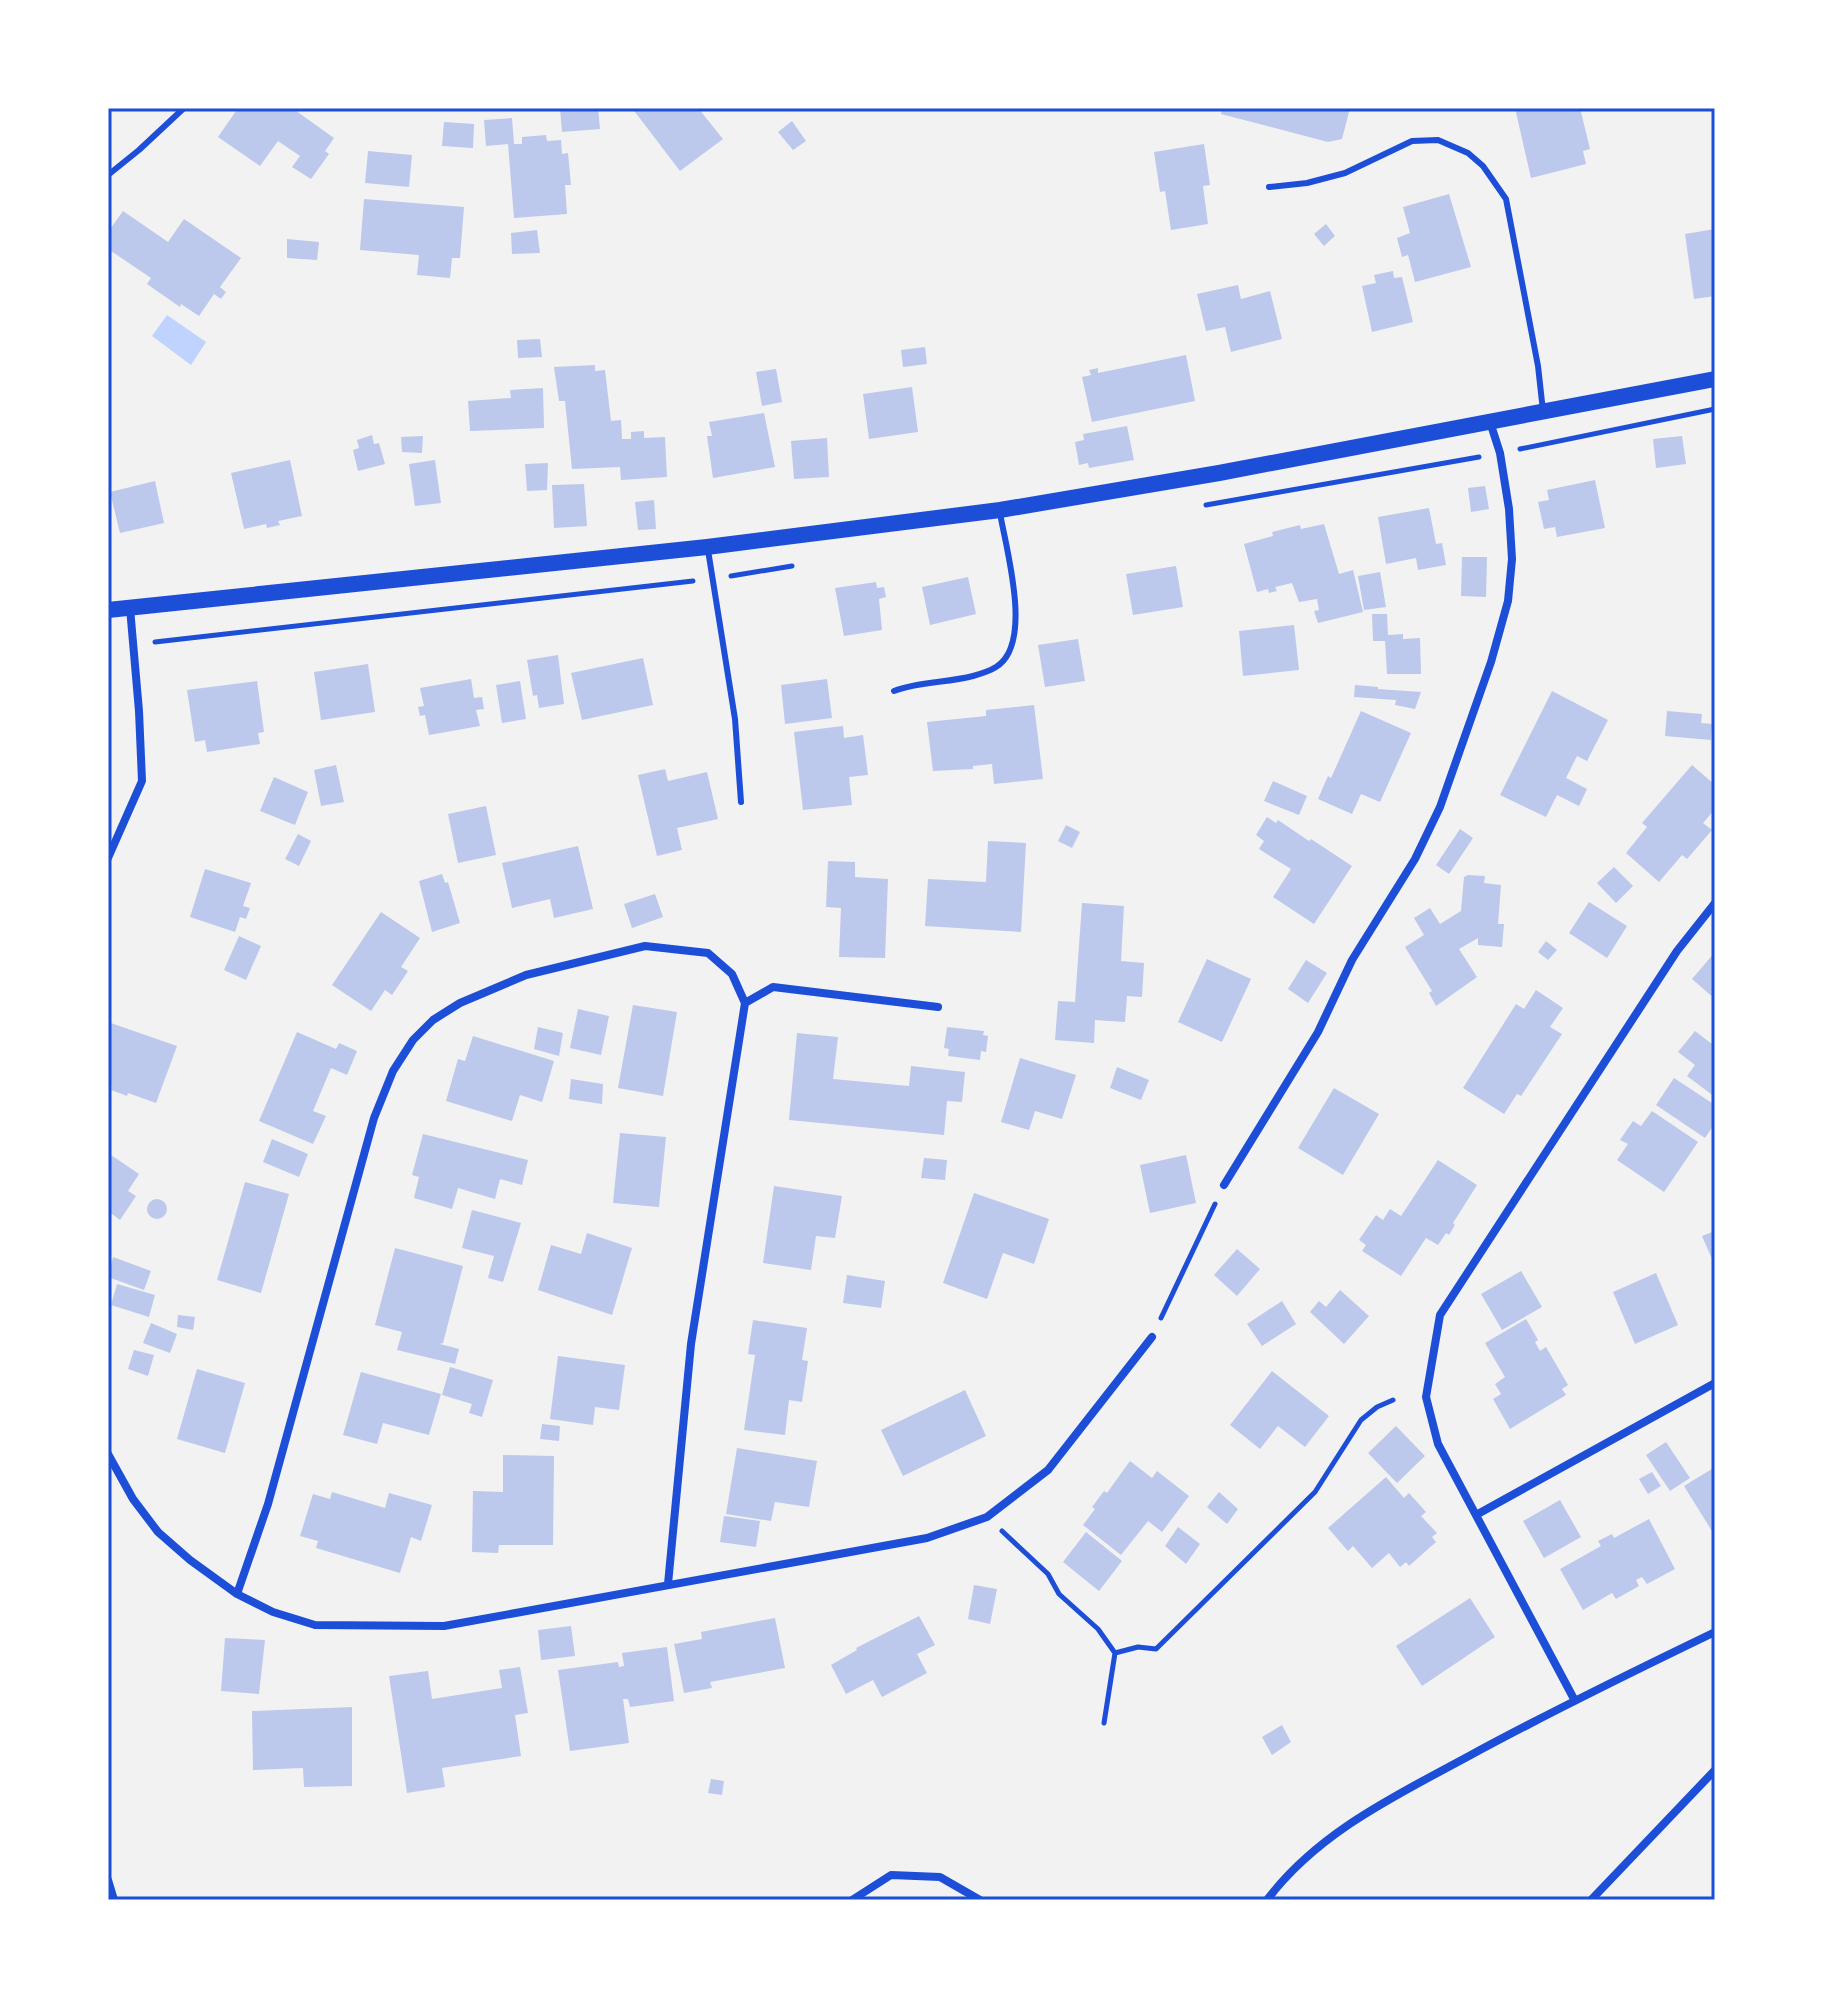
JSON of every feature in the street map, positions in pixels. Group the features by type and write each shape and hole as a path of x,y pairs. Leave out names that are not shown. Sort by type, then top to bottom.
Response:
{"main road":[{"path":"108,610 707,547 1000,510 1219,473 1715,379"}],"street":[{"path":"1224,1185 1318,1032 1352,960 1415,859 1440,807 1474,713 1502,630 1512,559 1509,509 1500,453 1489,421"},
{"path":"108,858 142,781 139,698 130,608"},
{"path":"1574,1699 1438,1444 1426,1397 1440,1315 1677,951 1715,903"},
{"path":"237,1594 268,1504 374,1118 393,1071 413,1040 433,1020 460,1003 526,975 645,946 708,953 732,974 745,1003 691,1344 668,1584"},
{"path":"745,1003 773,987 938,1007"},
{"path":"109,1458 133,1499 158,1532 237,1594 273,1612 315,1625 444,1626 927,1538 987,1517 1048,1470 1152,1337"},
{"path":"1476,1515 1715,1383"},
{"path":"1267,1900 1318,1848 1368,1811 1574,1699 1715,1632"},
{"path":"1591,1900 1715,1770"},
{"path":"852,1900 891,1875 940,1877 980,1900"},
{"path":"108,1880 114,1900"}],"lane":[{"path":"108,175 184,108"},
{"path":"1269,187 1307,183 1345,173 1412,141 1438,140 1468,153 1483,166 1506,199 1538,366 1543,411"},
{"path":"894,691 972,676 997,667 1005,659 1014,638 1017,618 1000,510"},
{"path":"707,547 735,719 741,802"}],"path":[{"path":"1529,447 1715,409"},
{"path":"1458,460 1488,456"},
{"path":"1152,1337 1224,1185"},
{"path":"1115,1653 1138,1647 1156,1649 1270,1540 1315,1492 1361,1420 1377,1407 1393,1400"},
{"path":"987,1517 1048,1574 1059,1594 1098,1629 1115,1653 1104,1723"}],"water":[{"path":"167,315 206,342 191,365 152,336"}],"building":[{"path":"238,108 292,108 334,138 325,151 329,154 311,179 292,167 300,156 278,141 260,166 218,137"},
{"path":"560,108 598,108 600,129 562,132"},
{"path":"632,108 698,108 723,139 680,171"},
{"path":"1223,108 1350,108 1342,139 1328,142 1221,114"},
{"path":"1515,108 1580,108 1590,149 1583,151 1586,164 1531,178"},
{"path":"512,118 514,144 522,144 522,137 546,135 547,141 561,140 562,154 568,153 571,185 565,185 567,214 514,218 508,144 486,146 484,120"},
{"path":"792,121 806,141 793,150 778,132"},
{"path":"444,122 474,124 473,148 442,146"},
{"path":"1204,144 1210,185 1203,186 1208,224 1171,230 1165,191 1160,192 1154,152"},
{"path":"368,151 412,155 409,187 365,183"},
{"path":"1449,194 1471,267 1415,282 1408,255 1402,257 1397,238 1410,233 1403,207"},
{"path":"364,199 464,207 460,258 452,258 450,278 417,275 419,255 360,250"},
{"path":"123,211 168,242 184,219 241,258 220,287 226,292 221,299 214,294 199,316 147,284 151,278 108,249 108,232"},
{"path":"1326,224 1335,236 1324,246 1314,234"},
{"path":"1715,229 1715,296 1694,299 1685,234"},
{"path":"537,230 540,253 512,254 511,233"},
{"path":"287,239 319,242 317,260 287,258"},
{"path":"1393,271 1394,278 1402,277 1413,322 1372,332 1362,286 1376,283 1374,275"},
{"path":"1238,285 1241,299 1270,291 1282,339 1231,352 1225,327 1206,331 1197,294"},
{"path":"540,339 542,357 518,358 517,340"},
{"path":"925,347 927,364 903,367 901,350"},
{"path":"1186,355 1195,401 1092,422 1082,377 1091,375 1089,370 1098,368 1098,373"},
{"path":"595,365 595,371 605,370 611,421 621,420 622,439 631,439 631,432 644,431 644,438 665,437 667,477 621,480 620,467 572,469 565,401 559,401 554,367"},
{"path":"776,369 782,402 762,406 756,372"},
{"path":"912,387 918,432 869,439 863,394"},
{"path":"543,388 544,428 470,431 468,401 511,398 510,390"},
{"path":"764,413 775,467 713,478 707,436 712,436 709,422"},
{"path":"1127,426 1134,460 1089,468 1088,463 1079,465 1075,442 1084,440 1083,434"},
{"path":"372,435 374,444 379,443 385,464 358,471 353,450 359,448 357,440"},
{"path":"423,436 422,453 402,452 401,437"},
{"path":"1682,436 1686,464 1656,468 1653,439"},
{"path":"827,438 829,477 794,479 791,441"},
{"path":"290,460 302,516 278,521 280,525 267,528 266,524 244,529 231,473"},
{"path":"435,460 441,503 415,506 409,464"},
{"path":"548,463 547,490 527,491 525,464"},
{"path":"1595,480 1605,528 1557,537 1555,527 1544,529 1538,502 1549,500 1547,490"},
{"path":"155,481 164,523 120,533 110,492"},
{"path":"584,484 587,526 554,528 552,485"},
{"path":"1485,486 1489,509 1471,512 1468,488"},
{"path":"654,500 656,529 638,530 635,502"},
{"path":"1429,508 1436,544 1442,543 1446,565 1418,570 1416,558 1386,564 1378,517"},
{"path":"1324,524 1339,574 1353,570 1363,612 1318,623 1314,611 1319,610 1317,599 1299,602 1292,583 1275,587 1277,591 1269,593 1268,589 1257,592 1244,544 1300,525 1301,529"},
{"path":"1462,557 1487,557 1486,597 1461,596"},
{"path":"1176,566 1183,607 1133,615 1126,574"},
{"path":"1380,572 1386,607 1364,610 1358,576"},
{"path":"968,577 976,614 930,625 922,587"},
{"path":"876,582 877,588 884,587 886,597 879,599 882,630 844,636 835,588"},
{"path":"1372,614 1387,614 1388,635 1403,634 1403,639 1420,638 1421,674 1387,674 1385,641 1373,641"},
{"path":"1294,625 1299,670 1243,676 1239,631"},
{"path":"1078,639 1085,681 1045,687 1038,645"},
{"path":"558,655 564,704 539,708 537,695 533,696 527,660"},
{"path":"643,658 653,705 582,720 571,673"},
{"path":"368,664 375,712 321,720 314,672"},
{"path":"471,679 474,698 482,697 484,709 476,710 480,726 429,735 425,715 420,716 418,707 424,706 420,688"},
{"path":"827,679 832,718 785,724 781,685"},
{"path":"257,681 264,732 258,733 260,744 207,752 205,740 195,742 187,690"},
{"path":"520,681 526,719 502,723 496,685"},
{"path":"1355,685 1421,692 1415,709 1395,705 1396,700 1354,697"},
{"path":"1552,691 1608,720 1587,761 1577,756 1566,778 1587,789 1579,806 1557,795 1546,817 1500,795"},
{"path":"1034,705 1043,779 994,784 992,764 973,766 973,769 933,771 927,722 986,716 986,710"},
{"path":"1361,711 1411,733 1380,802 1361,794 1352,814 1318,799 1328,776 1331,778"},
{"path":"1667,711 1702,714 1701,723 1712,724 1711,740 1665,736"},
{"path":"843,726 844,738 863,735 868,775 849,777 852,805 803,810 794,732"},
{"path":"336,765 344,802 321,806 314,770"},
{"path":"1692,765 1715,785 1715,809 1703,823 1712,830 1687,859 1682,855 1659,882 1626,853 1647,827 1642,823"},
{"path":"665,769 668,781 707,772 718,819 677,828 682,850 657,856 638,775"},
{"path":"274,777 308,792 295,825 260,811"},
{"path":"1273,781 1307,796 1299,815 1264,801"},
{"path":"486,806 496,855 458,863 448,814"},
{"path":"1267,817 1276,823 1278,820 1309,841 1311,839 1352,866 1314,924 1273,897 1291,869 1259,849 1264,841 1256,835"},
{"path":"1066,825 1080,832 1072,848 1058,841"},
{"path":"1460,829 1473,838 1449,874 1436,865"},
{"path":"298,834 311,841 299,866 285,859"},
{"path":"988,841 1026,843 1021,932 925,926 928,879 986,882"},
{"path":"578,846 593,909 554,918 550,899 512,908 502,863"},
{"path":"828,861 855,862 855,877 888,879 885,958 839,957 841,908 826,907"},
{"path":"1614,867 1633,886 1616,903 1597,883"},
{"path":"205,869 251,883 243,906 250,908 246,919 240,917 235,932 190,917"},
{"path":"442,874 445,883 448,882 460,923 432,932 419,881"},
{"path":"1485,876 1484,883 1501,885 1498,924 1504,924 1502,947 1478,945 1478,938 1459,949 1477,977 1436,1006 1429,993 1432,991 1405,947 1424,935 1414,918 1430,908 1440,924 1461,911 1464,877"},
{"path":"655,894 663,917 632,928 624,904"},
{"path":"1589,902 1627,926 1607,958 1569,933"},
{"path":"1082,903 1124,906 1121,961 1144,963 1142,997 1127,996 1125,1022 1095,1020 1094,1043 1055,1040 1058,1001 1075,1002"},
{"path":"381,912 420,938 401,967 408,971 392,995 385,990 371,1011 332,985"},
{"path":"239,936 261,946 246,980 224,970"},
{"path":"1546,941 1557,950 1548,960 1538,952"},
{"path":"1715,952 1715,999 1692,979"},
{"path":"1207,959 1251,979 1222,1042 1178,1022"},
{"path":"1306,960 1327,973 1308,1003 1288,989"},
{"path":"1536,990 1563,1008 1550,1027 1562,1034 1521,1096 1517,1094 1504,1114 1463,1088 1516,1004 1524,1009"},
{"path":"633,1005 677,1012 663,1096 618,1088"},
{"path":"578,1009 609,1016 601,1055 570,1048"},
{"path":"108,1022 177,1046 156,1103 128,1093 127,1096 108,1086"},
{"path":"538,1027 563,1033 559,1056 534,1049"},
{"path":"947,1027 984,1031 983,1035 988,1036 986,1052 981,1051 980,1060 948,1056 949,1049 944,1048"},
{"path":"1695,1031 1712,1044 1715,1040 1715,1097 1687,1076 1695,1065 1678,1052"},
{"path":"297,1032 336,1049 339,1043 357,1051 347,1075 331,1068 313,1111 326,1116 313,1144 259,1121"},
{"path":"797,1033 838,1037 833,1079 909,1086 911,1066 965,1072 962,1102 947,1101 944,1135 789,1120"},
{"path":"473,1036 554,1061 542,1102 520,1095 512,1121 446,1101 458,1059 465,1061"},
{"path":"1020,1058 1076,1075 1062,1119 1035,1111 1029,1130 1001,1122"},
{"path":"1117,1067 1149,1080 1141,1100 1110,1088"},
{"path":"1674,1078 1715,1105 1715,1123 1705,1138 1656,1105"},
{"path":"571,1079 603,1084 602,1104 569,1099"},
{"path":"1334,1088 1379,1114 1343,1175 1298,1148"},
{"path":"1652,1111 1698,1142 1664,1192 1617,1160 1628,1144 1620,1140 1633,1121 1641,1126"},
{"path":"620,1133 666,1137 659,1207 613,1203"},
{"path":"423,1134 528,1160 522,1185 500,1179 495,1199 458,1188 452,1209 414,1198 419,1177 412,1175"},
{"path":"272,1139 308,1154 299,1177 263,1162"},
{"path":"108,1153 139,1174 128,1191 136,1196 120,1220 112,1214 108,1220"},
{"path":"1186,1155 1196,1203 1150,1213 1140,1165"},
{"path":"924,1158 947,1160 945,1180 921,1178"},
{"path":"1438,1160 1477,1185 1449,1235 1446,1233 1438,1245 1426,1238 1401,1276 1362,1251 1366,1245 1359,1240 1376,1215 1383,1220 1390,1209 1401,1216"},
{"path":"245,1182 289,1194 261,1293 217,1280"},
{"path":"774,1186 842,1196 835,1238 816,1236 811,1270 763,1263"},
{"path":"974,1193 1049,1219 1034,1264 1003,1253 987,1299 943,1283"},
{"path":"157,1199 164,1202 167,1209 164,1216 157,1219 150,1216 147,1209 150,1202"},
{"path":"472,1210 521,1223 503,1282 488,1278 494,1256 462,1248"},
{"path":"1715,1231 1715,1266 1702,1236"},
{"path":"587,1233 632,1248 612,1315 538,1290 551,1245 581,1254"},
{"path":"395,1248 463,1266 443,1343 440,1344 459,1349 455,1364 397,1350 402,1332 375,1325"},
{"path":"1237,1249 1260,1269 1237,1296 1214,1275"},
{"path":"113,1257 151,1271 144,1290 108,1277"},
{"path":"1521,1271 1542,1307 1502,1330 1481,1294"},
{"path":"1656,1273 1678,1325 1635,1344 1613,1292"},
{"path":"847,1275 885,1281 881,1308 843,1303"},
{"path":"117,1284 155,1295 149,1317 111,1305"},
{"path":"1340,1290 1369,1316 1344,1344 1310,1312 1319,1301 1326,1307"},
{"path":"1282,1301 1296,1324 1262,1346 1247,1324"},
{"path":"178,1315 195,1317 193,1330 177,1327"},
{"path":"1526,1319 1538,1340 1535,1342 1540,1351 1546,1347 1568,1385 1562,1389 1566,1395 1510,1429 1493,1399 1501,1394 1495,1384 1505,1377 1485,1343"},
{"path":"753,1320 807,1328 802,1360 808,1361 802,1402 789,1400 785,1435 744,1430 755,1355 748,1354"},
{"path":"151,1323 177,1334 170,1353 143,1343"},
{"path":"134,1350 154,1355 148,1376 128,1369"},
{"path":"558,1356 625,1365 619,1410 595,1407 593,1425 550,1419"},
{"path":"450,1367 493,1380 482,1417 469,1413 472,1404 442,1395"},
{"path":"197,1369 245,1383 225,1453 177,1439"},
{"path":"1272,1371 1329,1416 1305,1447 1278,1426 1260,1449 1230,1425"},
{"path":"361,1372 441,1394 429,1435 383,1423 377,1444 343,1435"},
{"path":"965,1390 986,1436 903,1476 881,1430"},
{"path":"542,1424 560,1426 559,1441 540,1439"},
{"path":"1396,1426 1425,1456 1397,1483 1368,1453"},
{"path":"1666,1442 1690,1478 1670,1491 1646,1455"},
{"path":"737,1448 817,1461 809,1507 775,1502 771,1521 726,1514"},
{"path":"503,1455 554,1456 553,1545 499,1545 498,1553 472,1552 473,1491 503,1492"},
{"path":"1130,1461 1152,1478 1157,1471 1189,1496 1162,1532 1148,1521 1121,1555 1083,1525 1095,1509 1092,1507 1104,1491 1107,1493"},
{"path":"1715,1467 1715,1536 1684,1486"},
{"path":"1652,1472 1661,1486 1648,1494 1639,1479"},
{"path":"1386,1477 1404,1498 1409,1493 1426,1512 1421,1516 1437,1533 1432,1537 1436,1542 1409,1566 1406,1562 1400,1567 1389,1553 1372,1568 1353,1546 1348,1551 1328,1528"},
{"path":"332,1492 385,1508 389,1493 432,1505 421,1541 411,1537 400,1573 316,1548 318,1541 300,1536 313,1494 330,1499"},
{"path":"1219,1492 1238,1509 1227,1524 1207,1507"},
{"path":"1560,1500 1581,1537 1544,1558 1523,1521"},
{"path":"724,1516 760,1521 756,1547 720,1542"},
{"path":"1649,1519 1675,1569 1647,1584 1642,1577 1636,1580 1639,1586 1616,1599 1612,1593 1583,1610 1560,1569 1601,1546 1598,1541 1612,1534 1614,1538"},
{"path":"1178,1527 1200,1544 1186,1564 1165,1546"},
{"path":"1086,1532 1122,1561 1099,1591 1063,1562"},
{"path":"974,1585 997,1589 990,1624 968,1619"},
{"path":"1470,1598 1495,1637 1422,1686 1396,1646"},
{"path":"919,1616 935,1645 917,1654 927,1673 882,1697 873,1680 846,1694 831,1665 856,1648"},
{"path":"775,1618 785,1668 710,1682 712,1688 684,1693 674,1644 702,1639 701,1632"},
{"path":"571,1626 575,1656 541,1660 538,1630"},
{"path":"225,1638 265,1640 259,1694 221,1691"},
{"path":"667,1647 674,1701 630,1707 628,1699 623,1699 629,1743 570,1751 558,1670 618,1662 619,1667 624,1666 622,1653"},
{"path":"520,1667 528,1713 515,1715 521,1756 442,1768 445,1787 407,1793 389,1676 428,1671 432,1699 502,1688 499,1670"},
{"path":"352,1707 352,1786 304,1787 303,1768 253,1770 252,1711"},
{"path":"1282,1725 1291,1742 1272,1755 1262,1737"},
{"path":"711,1779 724,1781 722,1795 708,1793"}]}
